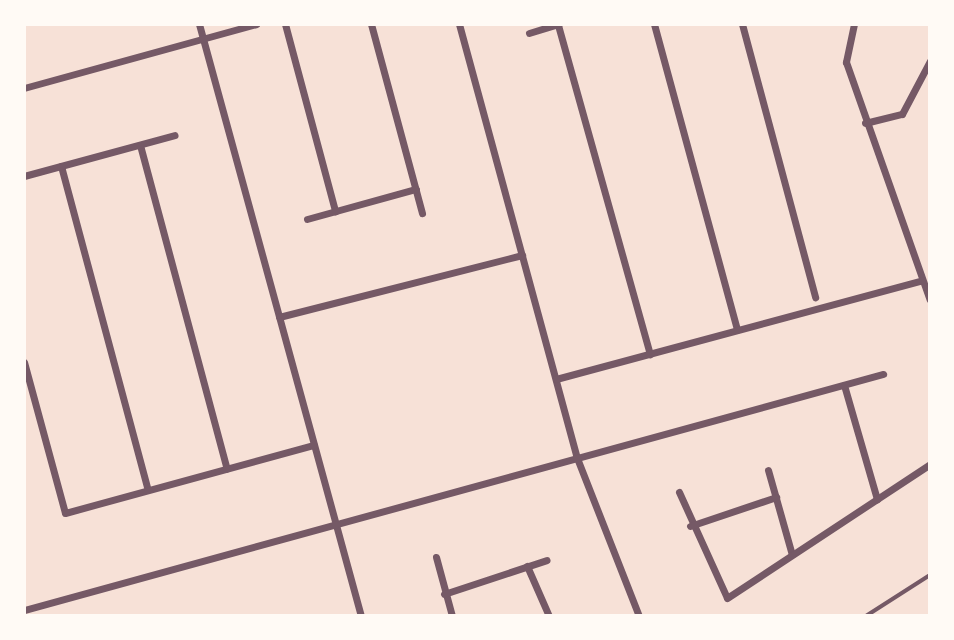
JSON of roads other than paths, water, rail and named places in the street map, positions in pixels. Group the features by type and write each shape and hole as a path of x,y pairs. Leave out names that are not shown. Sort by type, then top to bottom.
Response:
{"street":[{"path":"199,24 361,615"},
{"path":"24,88 256,24"},
{"path":"285,24 335,211"},
{"path":"371,24 422,213"},
{"path":"459,24 578,458 639,615"},
{"path":"654,24 737,330"},
{"path":"742,24 815,297"},
{"path":"854,24 846,62 865,123 929,300"},
{"path":"529,33 558,25 650,354"},
{"path":"865,123 902,114 929,61"},
{"path":"24,176 175,135"},
{"path":"140,145 227,468"},
{"path":"61,166 148,490"},
{"path":"307,219 416,189"},
{"path":"279,317 522,255"},
{"path":"556,379 922,280"},
{"path":"24,362 65,513 314,444"},
{"path":"24,610 883,374"},
{"path":"845,385 877,499"},
{"path":"679,492 690,526 727,598 929,464"},
{"path":"768,470 792,555"},
{"path":"690,526 776,497"},
{"path":"436,557 444,594 452,615"},
{"path":"444,594 547,560"},
{"path":"527,566 548,615"}],"lane":[{"path":"866,615 929,575"}]}
